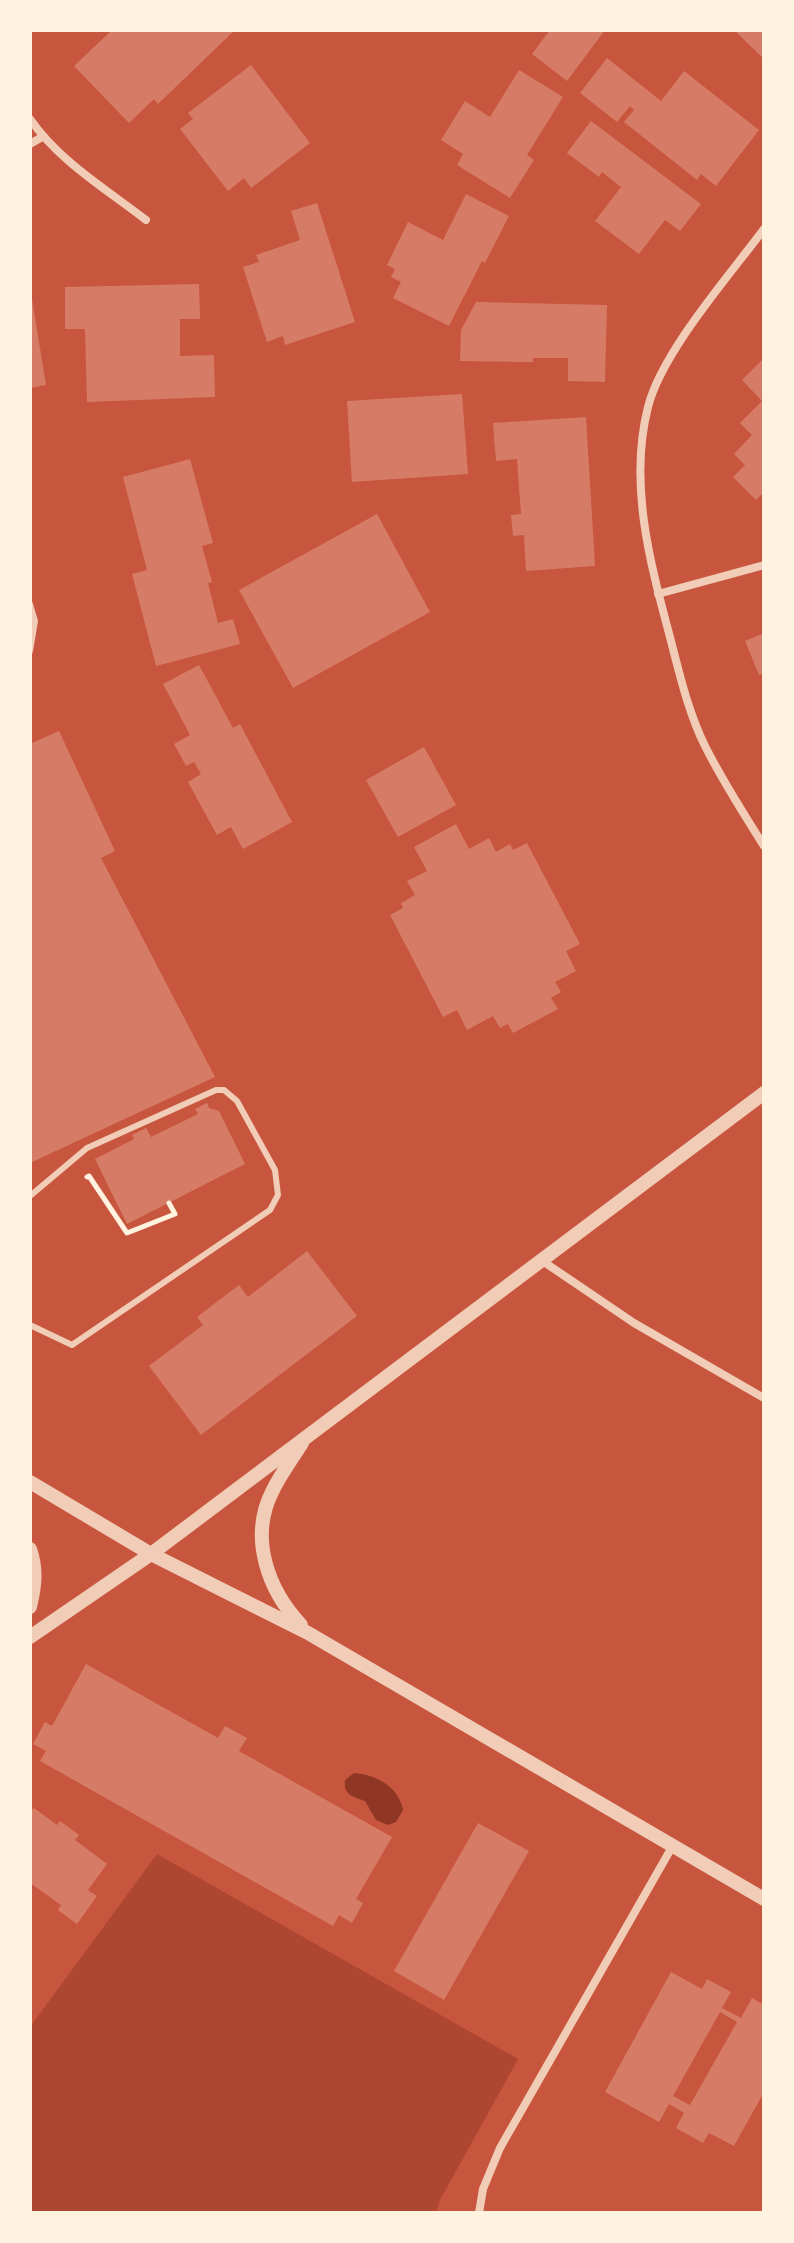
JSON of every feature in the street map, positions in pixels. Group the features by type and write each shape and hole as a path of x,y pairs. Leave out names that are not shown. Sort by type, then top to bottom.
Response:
{"street":[{"path":"30,119 42,137 74,165 146,220"},
{"path":"30,144 42,137"},
{"path":"764,229 691,326 658,381 648,407 640,483 658,594 680,673 704,743 764,846"},
{"path":"658,594 764,565"},
{"path":"30,1637 151,1554 764,1093"},
{"path":"541,1259 634,1323 764,1398"},
{"path":"306,1436 271,1493 261,1538 275,1591 283,1606 308,1633"},
{"path":"30,1482 151,1554 308,1633 764,1899"},
{"path":"30,1549 35,1563 35,1586 30,1607"},
{"path":"479,2213 483,2189 500,2148 672,1847"}],"lane":[{"path":"30,604 35,621 30,651"},
{"path":"30,1196 87,1148 216,1090 224,1090 237,1101 275,1170 278,1195 270,1210 72,1345 30,1325"}],"path":[{"path":"53,1177 66,1193 89,1176 127,1233 175,1214 169,1203"}],"shaded area":[{"path":"354,1773 371,1776 392,1789 403,1810 396,1822 388,1825 376,1820 365,1801 347,1792 345,1780"},
{"path":"157,1854 518,2059 440,2200 436,2213 30,2213 30,2027"}],"building":[{"path":"112,30 235,30 158,104 154,99 129,123 74,66"},
{"path":"550,30 605,30 567,81 532,54"},
{"path":"734,30 764,30 764,59"},
{"path":"607,58 661,101 684,71 759,130 716,186 701,174 697,180 624,122 634,110 630,106 617,122 580,93"},
{"path":"251,65 310,143 251,188 244,178 228,191 180,129 193,119 188,113"},
{"path":"519,70 563,97 527,155 534,160 510,198 457,165 463,154 441,140 465,101 490,117"},
{"path":"591,121 701,204 680,231 665,220 639,254 595,221 621,187 602,172 599,177 567,153"},
{"path":"466,194 509,216 449,326 393,298 401,282 391,277 395,269 387,265 408,222 443,240"},
{"path":"317,203 355,322 285,345 283,336 267,342 243,267 259,262 256,255 300,240 291,211"},
{"path":"199,284 200,319 180,319 180,356 214,355 215,397 87,402 85,329 65,329 65,287"},
{"path":"30,287 46,385 30,388"},
{"path":"476,302 607,305 605,382 568,381 568,358 533,358 533,362 460,361 461,330"},
{"path":"764,358 764,492 756,500 733,477 745,465 734,454 752,435 740,423 762,401 742,380"},
{"path":"462,394 468,474 352,482 347,401"},
{"path":"586,417 595,566 526,571 524,535 513,536 511,515 521,514 517,459 496,461 493,423"},
{"path":"190,459 213,543 202,546 212,582 208,583 218,623 233,619 240,644 156,666 132,574 147,570 123,477"},
{"path":"377,514 430,612 293,688 239,590"},
{"path":"764,633 764,673 759,675 745,641"},
{"path":"199,665 233,728 240,724 292,822 243,849 231,827 217,835 188,782 201,774 194,762 186,766 174,744 190,735 163,684"},
{"path":"59,731 115,851 101,858 215,1077 30,1163 30,744"},
{"path":"424,747 456,805 398,837 366,780"},
{"path":"456,824 469,849 489,838 496,852 510,844 513,850 527,843 580,944 566,951 576,971 555,982 561,992 551,998 558,1009 513,1033 508,1024 500,1028 493,1016 467,1030 457,1010 443,1017 390,915 403,908 401,903 415,895 407,881 427,871 414,847"},
{"path":"207,1103 209,1108 219,1111 245,1164 127,1224 95,1159 134,1139 132,1135 146,1128 151,1137 198,1114 195,1109"},
{"path":"307,1251 357,1316 201,1435 149,1366 203,1325 197,1317 239,1285 248,1297"},
{"path":"86,1664 218,1738 225,1726 247,1738 239,1751 392,1837 356,1899 363,1903 352,1923 339,1915 333,1926 40,1761 46,1751 33,1744 45,1722 52,1726"},
{"path":"34,1808 57,1825 60,1821 79,1835 75,1840 107,1864 88,1890 97,1896 77,1924 58,1910 61,1905 30,1883 30,1811"},
{"path":"478,1823 529,1851 444,2000 394,1971"},
{"path":"671,1972 702,1989 707,1979 731,1992 722,2008 741,2018 752,1998 764,2005 764,2092 734,2146 709,2133 703,2143 676,2128 684,2113 669,2104 659,2122 605,2092","holes":["720,2012 737,2022 690,2105 673,2096"]}]}
